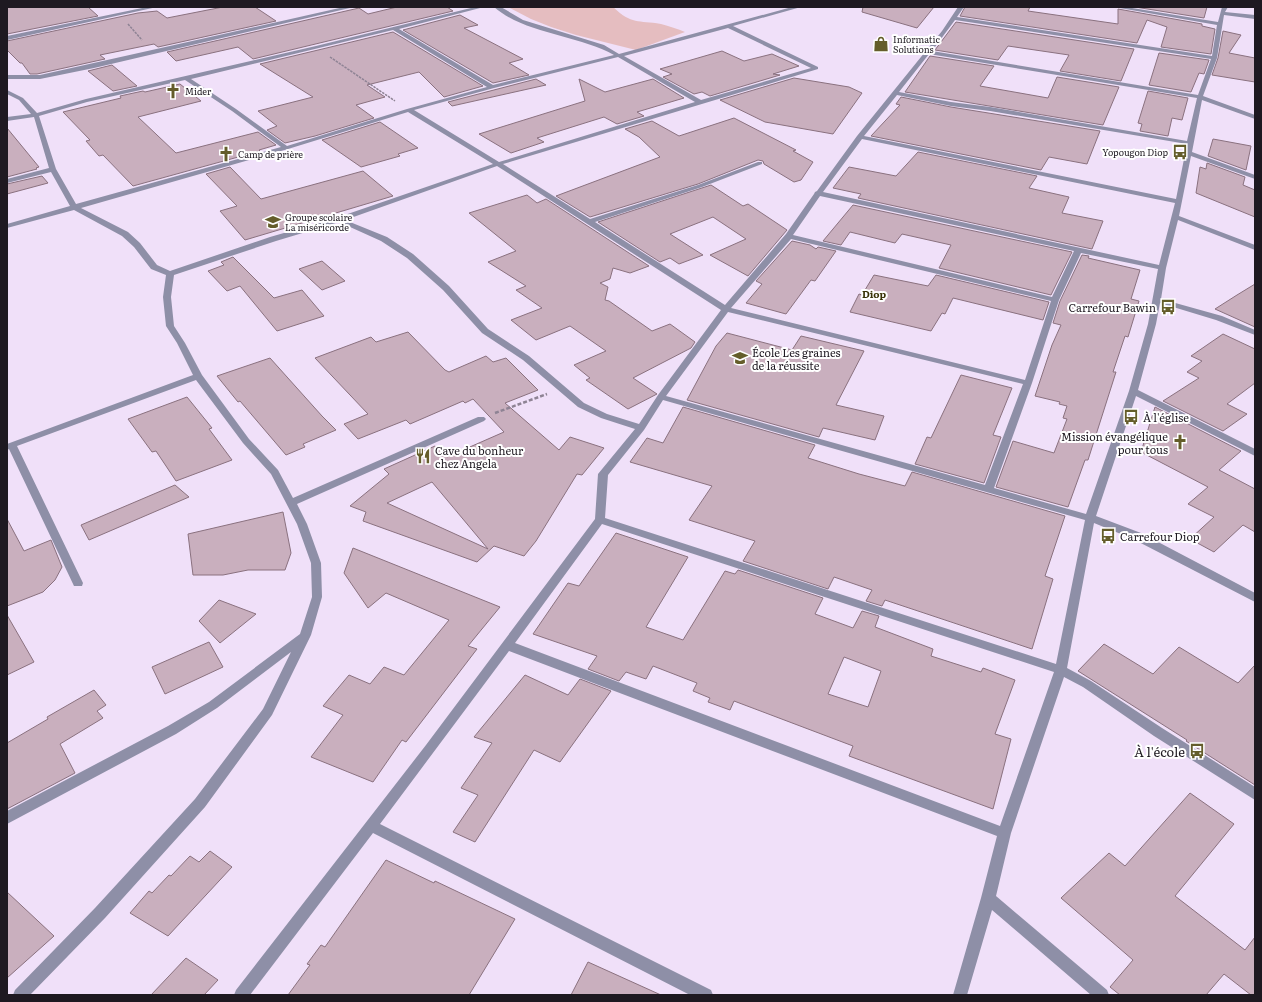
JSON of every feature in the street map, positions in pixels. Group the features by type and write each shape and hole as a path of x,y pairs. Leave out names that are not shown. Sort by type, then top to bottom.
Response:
{"street":[{"path":"127,7 143,9"},
{"path":"7,38 154,7"},
{"path":"7,77 40,77 351,7"},
{"path":"7,119 36,114 316,48 481,7"},
{"path":"497,7 521,21 602,46 621,55 700,102"},
{"path":"7,226 286,148 409,110 492,87 621,55 795,7"},
{"path":"241,995 372,826 600,520 603,474 641,428 661,397 726,309 789,236 817,193 859,137 954,18 961,7"},
{"path":"1117,7 1220,24"},
{"path":"960,995 988,898 1004,832 1060,670 1090,518 1133,391 1157,300 1162,268 1176,217 1200,97 1214,58 1222,13 1225,7"},
{"path":"1222,13 1255,17"},
{"path":"954,18 1214,58"},
{"path":"7,92 22,99 36,114 53,169 74,207 125,234 154,267 170,274 273,239 339,220 498,164 816,68 729,26"},
{"path":"393,28 492,87"},
{"path":"927,52 1200,97 1254,116"},
{"path":"186,78 234,110 286,148"},
{"path":"894,93 951,104 990,109 1190,143"},
{"path":"409,110 498,164 726,309 1028,383"},
{"path":"859,137 1179,202"},
{"path":"1188,153 1255,177"},
{"path":"589,222 700,186 760,163"},
{"path":"7,181 53,169"},
{"path":"817,193 1162,268"},
{"path":"1176,217 1255,248"},
{"path":"339,220 384,239 410,256 446,288 485,331 526,358 560,389 581,405 604,416 641,428"},
{"path":"789,236 1055,300"},
{"path":"988,489 1028,383 1055,300 1078,250"},
{"path":"20,995 100,913 200,803 268,712 305,635 316,598 316,563 302,524 275,472 246,441 198,376 181,343 170,326 167,297 170,274"},
{"path":"1157,300 1219,318 1255,333"},
{"path":"78,583 10,446 198,376"},
{"path":"1133,391 1255,452"},
{"path":"661,397 1090,518 1138,536 1255,598"},
{"path":"291,503 481,418"},
{"path":"600,520 1060,670 1087,684 1158,732 1255,794"},
{"path":"7,818 172,730 213,705 305,635"},
{"path":"508,645 1004,832"},
{"path":"372,826 706,995"},
{"path":"988,898 1102,995"}],"path":[{"path":"116,16 122,19 154,51"},
{"path":"316,48 409,110"},
{"path":"481,418 560,389"}],"shaded area":[{"path":"508,7 613,7 625,17 630,19 641,22 661,24 685,32 636,50 551,27"}],"building":[{"path":"7,7 88,7 98,16 7,34"},
{"path":"223,7 255,7 276,21 158,47 154,44 100,55 105,59 37,74 30,74 22,63 20,63 7,50 7,41 138,13 157,11 167,18"},
{"path":"397,7 447,7 453,11 253,59 238,47 176,61 167,52 359,8 368,14"},
{"path":"863,7 934,7 917,28 862,12"},
{"path":"965,7 1030,7 1028,11 1118,24 1118,9 1202,24 1202,26 1215,29 1211,54 1161,47 1167,27 1147,20 1137,43 960,16"},
{"path":"1135,7 1207,7 1204,18"},
{"path":"460,15 478,25 464,28 523,59 509,63 529,75 493,83 403,30"},
{"path":"956,22 1134,49 1121,81 1060,71 1069,55 1008,46 998,60 935,50"},
{"path":"1223,31 1241,35 1229,53 1255,58 1255,82 1212,75 1218,58"},
{"path":"393,32 483,86 444,97 419,72 367,85 385,97 356,105 374,118 315,136 285,143 267,130 277,126 258,111 313,97 260,64"},
{"path":"722,51 744,61 772,54 799,66 773,74 780,75 710,96 702,92 694,94 663,77 672,74 660,69"},
{"path":"1159,53 1209,60 1204,74 1199,73 1191,92 1149,85"},
{"path":"930,56 994,66 980,86 1048,98 1057,77 1119,87 1103,125 905,92"},
{"path":"112,65 137,86 113,91 88,71"},
{"path":"794,78 849,87 862,93 833,134 765,122 720,100"},
{"path":"536,79 546,85 452,106 448,102"},
{"path":"579,79 605,92 653,79 684,98 637,112 644,116 617,124 604,117 537,138 544,142 511,153 479,134 585,101"},
{"path":"180,84 201,101 138,117 176,153 258,132 276,145 259,150 260,151 133,186 103,155 99,156 86,141 90,140 63,112 121,98 120,96"},
{"path":"1148,91 1188,98 1182,120 1172,118 1168,136 1140,131 1142,124 1138,123"},
{"path":"901,97 951,107 1100,131 1087,164 1049,157 1041,170 871,136 900,105 896,104"},
{"path":"734,118 796,150 793,151 813,162 801,180 794,182 764,164 763,161 758,160 698,184 590,217 556,196 660,157 639,137 625,129 652,121 679,136"},
{"path":"380,122 418,148 398,154 400,156 361,167 322,140"},
{"path":"7,128 39,167 36,168 37,169 7,177"},
{"path":"1213,139 1251,146 1246,170 1208,156"},
{"path":"918,152 1037,176 1029,188 1069,197 1062,213 1103,221 1092,249 858,198 861,194 833,188 849,167 896,176"},
{"path":"1207,163 1245,177 1243,185 1255,190 1255,217 1196,193 1200,167 1206,169"},
{"path":"230,167 261,199 363,171 393,196 245,240 220,211 237,206 206,174"},
{"path":"42,176 48,183 7,194 7,184"},
{"path":"711,185 743,206 748,204 787,230 748,276 710,255 746,239 713,217 670,234 703,255 679,264 670,258 660,262 598,222"},
{"path":"527,195 537,203 546,199 649,266 630,273 613,268 610,279 600,283 608,287 605,300 609,301 652,331 670,324 695,342 691,348 633,378 657,394 628,409 586,380 590,378 574,365 606,351 570,326 536,340 511,320 542,308 516,290 526,286 488,262 516,251 469,213"},
{"path":"853,205 1072,252 1051,295 939,268 951,245 902,234 895,243 850,232 841,245 823,241"},
{"path":"792,241 810,245 816,249 818,247 836,251 815,281 811,280 786,314 746,303 762,284 756,281"},
{"path":"1082,255 1089,256 1088,258 1140,270 1131,299 1139,301 1128,337 1125,336 1113,372 1116,372 1088,460 1085,460 1068,507 996,487 1013,441 1054,453 1067,419 1063,418 1067,406 1059,404 1060,402 1035,396 1052,345 1061,325 1053,323 1060,301"},
{"path":"233,257 274,298 302,290 324,316 277,331 240,286 227,291 208,271 224,265 221,262"},
{"path":"322,261 345,281 322,290 299,269"},
{"path":"874,275 928,286 936,275 1049,302 1043,320 953,298 945,314 942,313 931,331 850,312 859,294 862,295"},
{"path":"1255,284 1255,327 1215,309 1237,295"},
{"path":"408,332 445,370 449,372 486,356 493,362 506,358 538,390 505,403 559,450 570,437 604,448 582,475 577,474 536,541 524,556 494,546 477,562 363,521 366,512 350,506 389,474 384,469 435,446 447,457 504,432 473,399 465,403 463,401 410,424 406,420 358,439 344,424 368,414 315,358 371,337 376,342","holes":["432,482 488,549 387,503"]},
{"path":"727,333 792,350 801,336 864,351 836,405 884,416 875,440 823,428 819,437 687,400 716,346"},
{"path":"1223,334 1255,349 1255,383 1227,404 1247,414 1223,431 1163,401 1199,378 1187,372 1202,361 1191,356"},
{"path":"270,358 336,430 303,444 305,447 286,455 240,401 238,402 217,376"},
{"path":"961,375 1012,388 993,435 1001,437 984,483 915,464 927,437 931,438"},
{"path":"187,397 212,428 209,429 232,460 176,481 156,451 152,452 128,419"},
{"path":"683,407 815,445 808,458 859,474 905,486 912,472 1065,516 1045,576 1053,579 1032,649 885,600 882,606 866,601 872,590 834,577 828,589 743,561 755,541 689,520 712,486 630,462 647,438 663,443"},
{"path":"1155,407 1241,451 1219,470 1255,489 1255,532 1243,525 1214,552 1190,539 1214,517 1188,504 1208,487 1141,452"},
{"path":"175,485 189,497 89,540 81,525"},
{"path":"283,512 291,553 285,570 248,570 223,575 193,575 188,534"},
{"path":"7,519 24,551 51,540 62,567 55,580 43,592 7,606"},
{"path":"616,533 688,557 646,627 683,640 725,571 735,574 738,570 823,598 815,614 853,628 862,611 879,616 875,627 933,649 931,656 981,672 983,668 1015,680 995,734 1011,739 993,809 849,756 853,746 734,701 730,710 708,702 710,698 693,691 697,683 653,666 646,679 626,672 619,681 588,669 597,656 533,634 568,583 579,586","holes":["844,657 881,671 868,707 828,694"]},
{"path":"353,548 500,607 468,646 477,649 406,742 402,740 373,782 311,757 343,715 323,706 349,675 370,684 384,667 404,675 449,620 386,593 368,608 344,573"},
{"path":"219,600 256,614 220,643 199,621"},
{"path":"7,615 34,662 7,675"},
{"path":"209,642 223,667 165,694 152,667"},
{"path":"1104,644 1153,674 1179,647 1238,683 1255,665 1255,785 1078,671"},
{"path":"525,675 568,695 580,679 611,691 560,762 534,750 475,842 453,832 478,795 461,788 492,743 474,737"},
{"path":"94,690 106,705 97,711 103,718 60,744 75,773 7,809 7,743 48,719 47,717"},
{"path":"1190,793 1234,824 1175,896 1245,950 1255,937 1255,995 1251,995 1224,974 1206,995 1120,995 1110,987 1133,960 1061,898 1109,853 1125,866"},
{"path":"210,851 232,867 168,936 130,913 149,891 152,893 190,856 199,862"},
{"path":"386,860 434,883 435,881 515,919 469,995 288,995 310,965 307,964 321,945 325,947"},
{"path":"7,892 54,936 7,978"},
{"path":"186,958 218,980 204,995 151,995"},
{"path":"588,962 661,995 571,995"}],"place":[{"name":"Informatic Solutions","path":"881,44"},
{"name":"Mider","path":"173,91"},
{"name":"Yopougon Diop","path":"1180,152"},
{"name":"Camp de prière","path":"226,154"},
{"name":"Groupe scolaire La miséricorde","path":"273,222"},
{"name":"Carrefour Bawin","path":"1168,307"},
{"name":"École Les graines de la réussite","path":"740,358"},
{"name":"À l'église","path":"1131,417"},
{"name":"Mission évangélique pour tous","path":"1180,442"},
{"name":"Cave du bonheur chez Angela","path":"423,456"},
{"name":"Carrefour Diop","path":"1108,536"},
{"name":"À l'école","path":"1197,751"}],"district":[{"name":"Diop","path":"874,293"}]}
